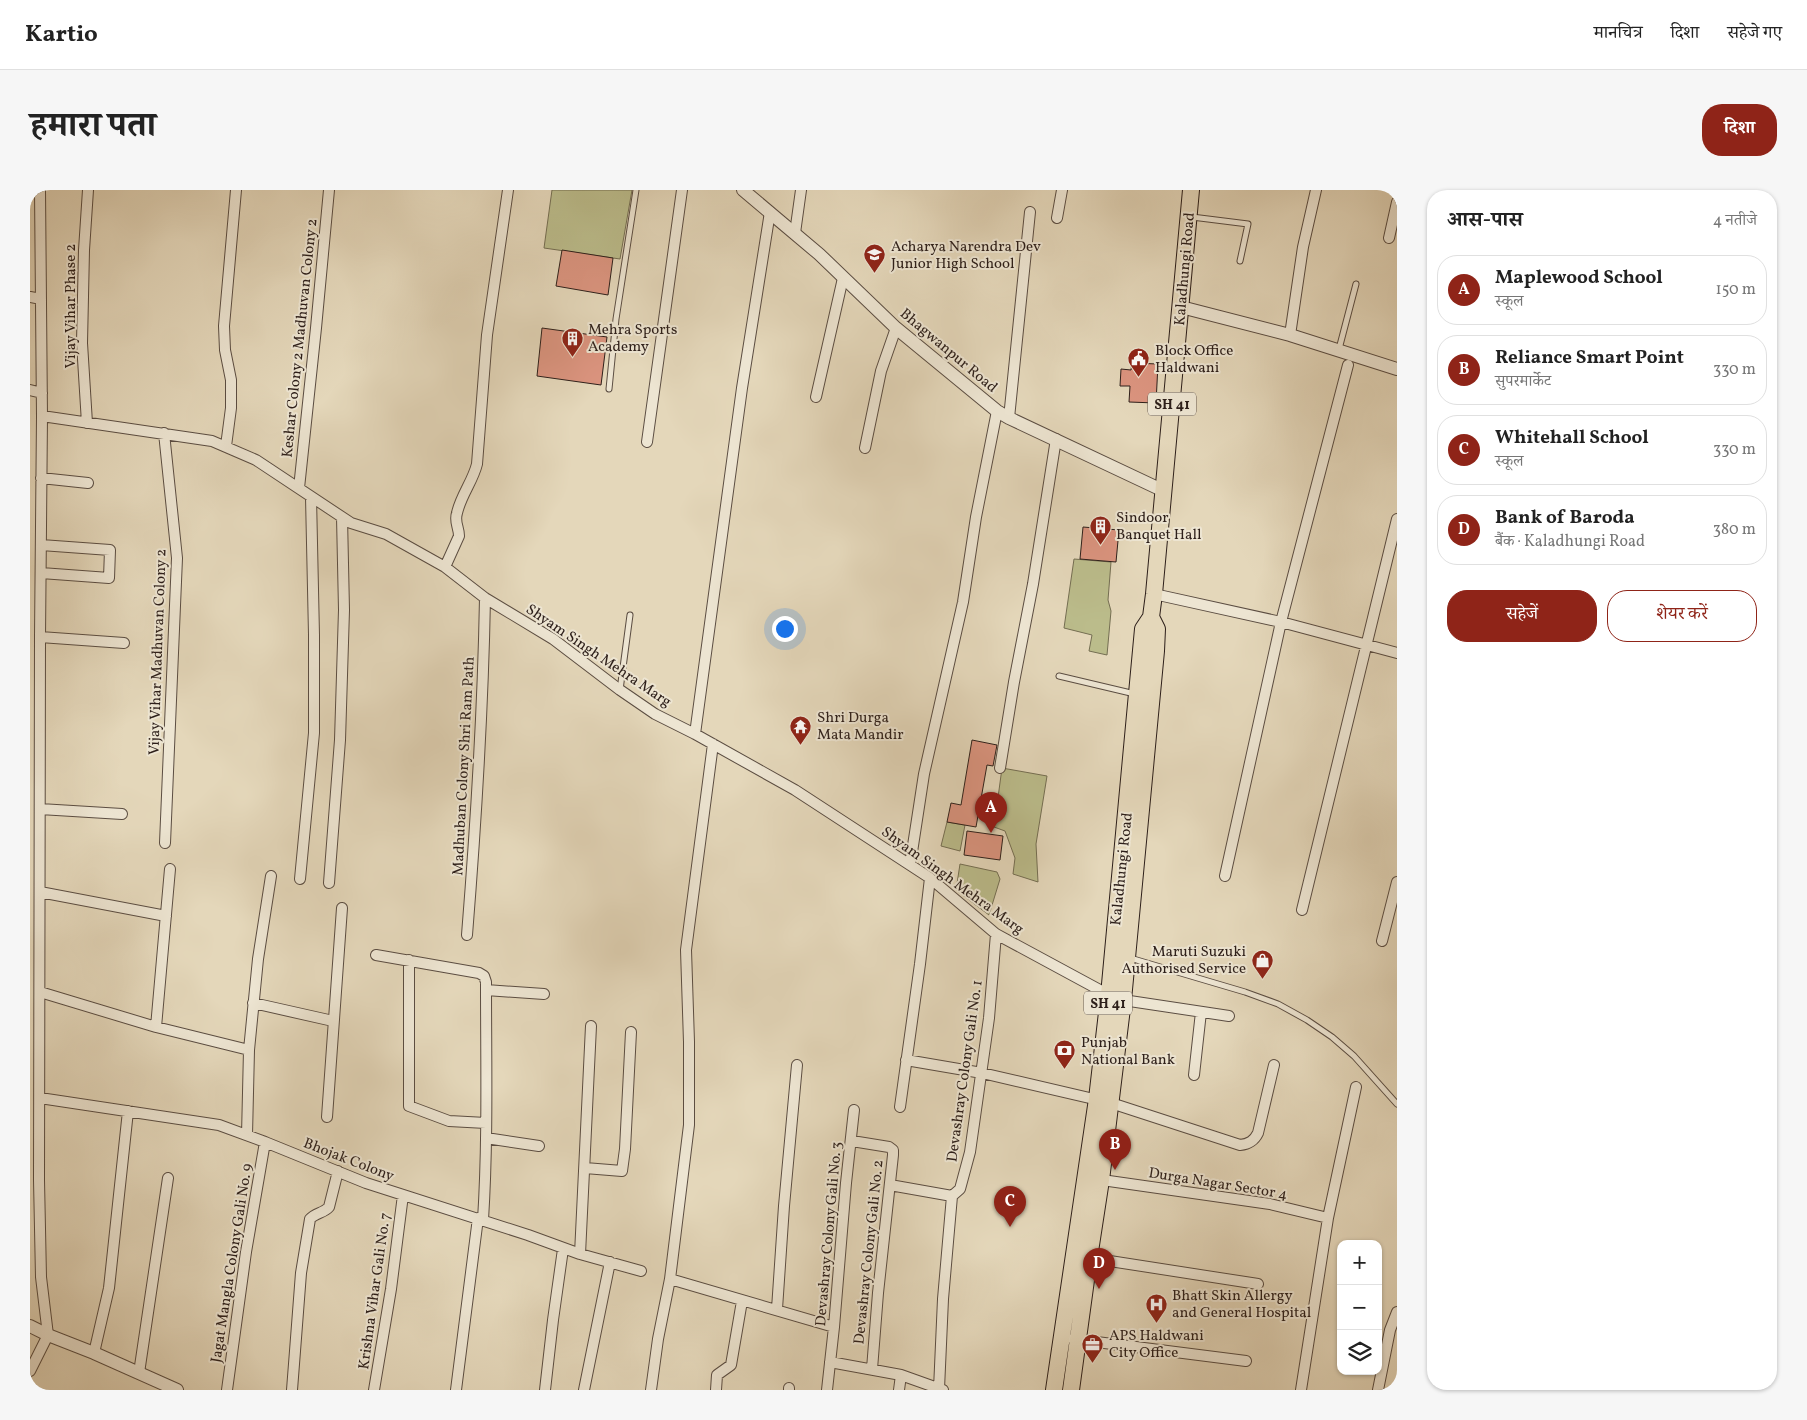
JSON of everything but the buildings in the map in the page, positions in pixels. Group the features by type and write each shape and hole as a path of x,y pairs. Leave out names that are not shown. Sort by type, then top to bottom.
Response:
{"main road":[{"name":"Kaladhungi Road","path":"1116,997 1127,957 1138,694 1143,629 1151,617 1154,594 1191,190"},
{"name":"Kaladhungi Road","path":"1054,1390 1069,1338 1104,1101 1131,846 1157,636 1157,629 1151,617"},
{"name":"Kaladhungi Road","path":"1069,1338 1071,1390"}],"street":[{"path":"30,1371 48,1335 41,1277 40,992 35,977 40,892 40,809 35,779 40,637 42,393 35,298 40,190"},
{"name":"Vijay Vihar Phase 2","path":"87,423 82,343 84,250 88,190"},
{"path":"226,446 231,408 231,380 225,350 224,326 236,190"},
{"name":"Keshar Colony 2 Madhuvan Colony 2","path":"299,488 329,190"},
{"path":"445,568 458,536 459,531 455,521 457,511 474,477 477,464 487,336 508,190"},
{"path":"647,442 682,190"},
{"path":"795,233 801,190"},
{"path":"1057,218 1062,190"},
{"path":"1290,335 1303,246 1316,190"},
{"name":"Bhagwanpur Road","path":"749,192 896,328 997,411 1164,491"},
{"path":"1390,238 1397,202"},
{"path":"695,734 740,397 770,212"},
{"path":"1009,418 1030,212"},
{"path":"816,397 843,278"},
{"path":"1180,307 1290,335 1397,369"},
{"path":"865,448 881,371 896,328"},
{"path":"1225,876 1281,622 1348,365"},
{"path":"30,390 42,393"},
{"path":"910,865 924,774 963,602 976,517 997,411"},
{"name":"Shyam Singh Mehra Marg","path":"42,416 212,441 256,460 352,523 386,534 445,568 485,598 553,639 655,714 695,734 794,790 930,878 996,934 1116,997 1230,1016"},
{"name":"Vijay Vihar Madhuvan Colony 2","path":"164,433 177,558 165,843"},
{"path":"1000,768 1033,584 1056,439"},
{"path":"30,483 88,483"},
{"path":"300,879 314,733 311,497"},
{"path":"329,883 340,730 344,610 342,517"},
{"path":"1302,910 1397,519"},
{"path":"40,573 109,578 110,550 41,545"},
{"path":"1154,594 1281,622 1397,653"},
{"name":"Madhuban Colony Shri Ram Path","path":"467,935 484,682 485,598"},
{"path":"40,637 124,643"},
{"path":"651,1390 658,1339 670,1279 689,1125 686,950 713,744"},
{"path":"40,809 122,814"},
{"path":"156,1027 170,869"},
{"path":"247,1135 249,1050 253,1003 271,876"},
{"path":"900,1107 930,878"},
{"path":"1382,941 1397,882"},
{"path":"40,892 166,916"},
{"path":"327,1117 342,908"},
{"name":"Devashray Colony Gali No. 1","path":"941,1389 943,1299 952,1196 960,1189 968,1161 989,1018 996,934"},
{"path":"376,955 479,973 484,976 486,982 486,1138 481,1219 456,1390"},
{"path":"409,960 409,1106 449,1121 486,1123"},
{"path":"486,990 544,994"},
{"path":"40,992 156,1027 249,1050"},
{"path":"253,1003 333,1021"},
{"path":"1194,1075 1201,1012"},
{"path":"580,1254 591,1026"},
{"path":"585,1168 622,1171 625,1149 631,1032"},
{"path":"906,1060 982,1073 1104,1101 1240,1145 1248,1144 1255,1140 1258,1133 1274,1065"},
{"path":"777,1309 797,1064"},
{"path":"1301,1390 1328,1218 1356,1087"},
{"name":"Bhojak Colony","path":"40,1098 218,1125 403,1195 481,1219 563,1249 641,1271"},
{"name":"Devashray Colony Gali No. 3","path":"830,1362 854,1110"},
{"path":"94,1353 109,1288 128,1111"},
{"path":"486,1138 539,1146"},
{"name":"Devashray Colony Gali No. 2","path":"852,1141 888,1147 892,1150 872,1369"},
{"name":"Jagat Mangla Colony Gali No. 9","path":"227,1390 246,1252 265,1142"},
{"path":"292,1390 301,1273 310,1219 312,1216 326,1211 329,1207 338,1172"},
{"path":"139,1373 168,1178"},
{"name":"Durga Nagar Sector 4","path":"1093,1179 1270,1204 1328,1218"},
{"path":"890,1185 952,1196"},
{"name":"Krishna Vihar Gali No. 7","path":"374,1390 391,1289 403,1195"},
{"path":"545,1390 563,1249"},
{"path":"1082,1256 1258,1284"},
{"path":"584,1390 610,1262"},
{"path":"670,1279 834,1327"},
{"path":"716,1390 718,1375 731,1366 742,1301"},
{"path":"1378,1390 1397,1312"},
{"path":"30,1326 177,1390"},
{"path":"1069,1338 1246,1360"},
{"path":"827,1390 830,1362 901,1375 941,1389"},
{"path":"899,1390 901,1375"}],"lane":[{"path":"609,389 616,319 636,190"},
{"path":"1189,217 1248,224 1240,261"},
{"path":"1338,350 1356,284"},
{"path":"620,690 630,615"},
{"path":"1059,676 1138,694"},
{"path":"1127,957 1245,992 1285,1008 1332,1037 1354,1056 1397,1104"}],"green space":[{"path":"552,190 632,190 620,259 544,248"},
{"path":"1074,559 1111,562 1108,600 1111,611 1107,655 1089,651 1092,635 1064,628"},
{"path":"1002,768 1047,776 1036,844 1038,882 1013,874 1015,858 1005,831 994,827"},
{"path":"947,822 965,825 960,851 941,846"},
{"path":"960,864 997,872 1000,879 989,915 956,890"}],"place":[{"name":"Acharya Narendra Dev Junior High School","path":"875,274"},
{"name":"Mehra Sports Academy","path":"572,357"},
{"name":"Block Office Haldwani","path":"1139,378"},
{"name":"Sindoor Banquet Hall","path":"1100,545"},
{"name":"Shri Durga Mata Mandir","path":"801,745"},
{"name":"Maplewood School","path":"991,833"},
{"name":"Maruti Suzuki Authorised Service","path":"1262,979"},
{"name":"Punjab National Bank","path":"1065,1070"},
{"name":"Reliance Smart Point","path":"1115,1170"},
{"name":"Whitehall School","path":"1010,1227"},
{"name":"Bank of Baroda","path":"1099,1289"},
{"name":"Bhatt Skin Allergy and General Hospital","path":"1156,1323"},
{"name":"APS Haldwani City Office","path":"1093,1363"}]}
